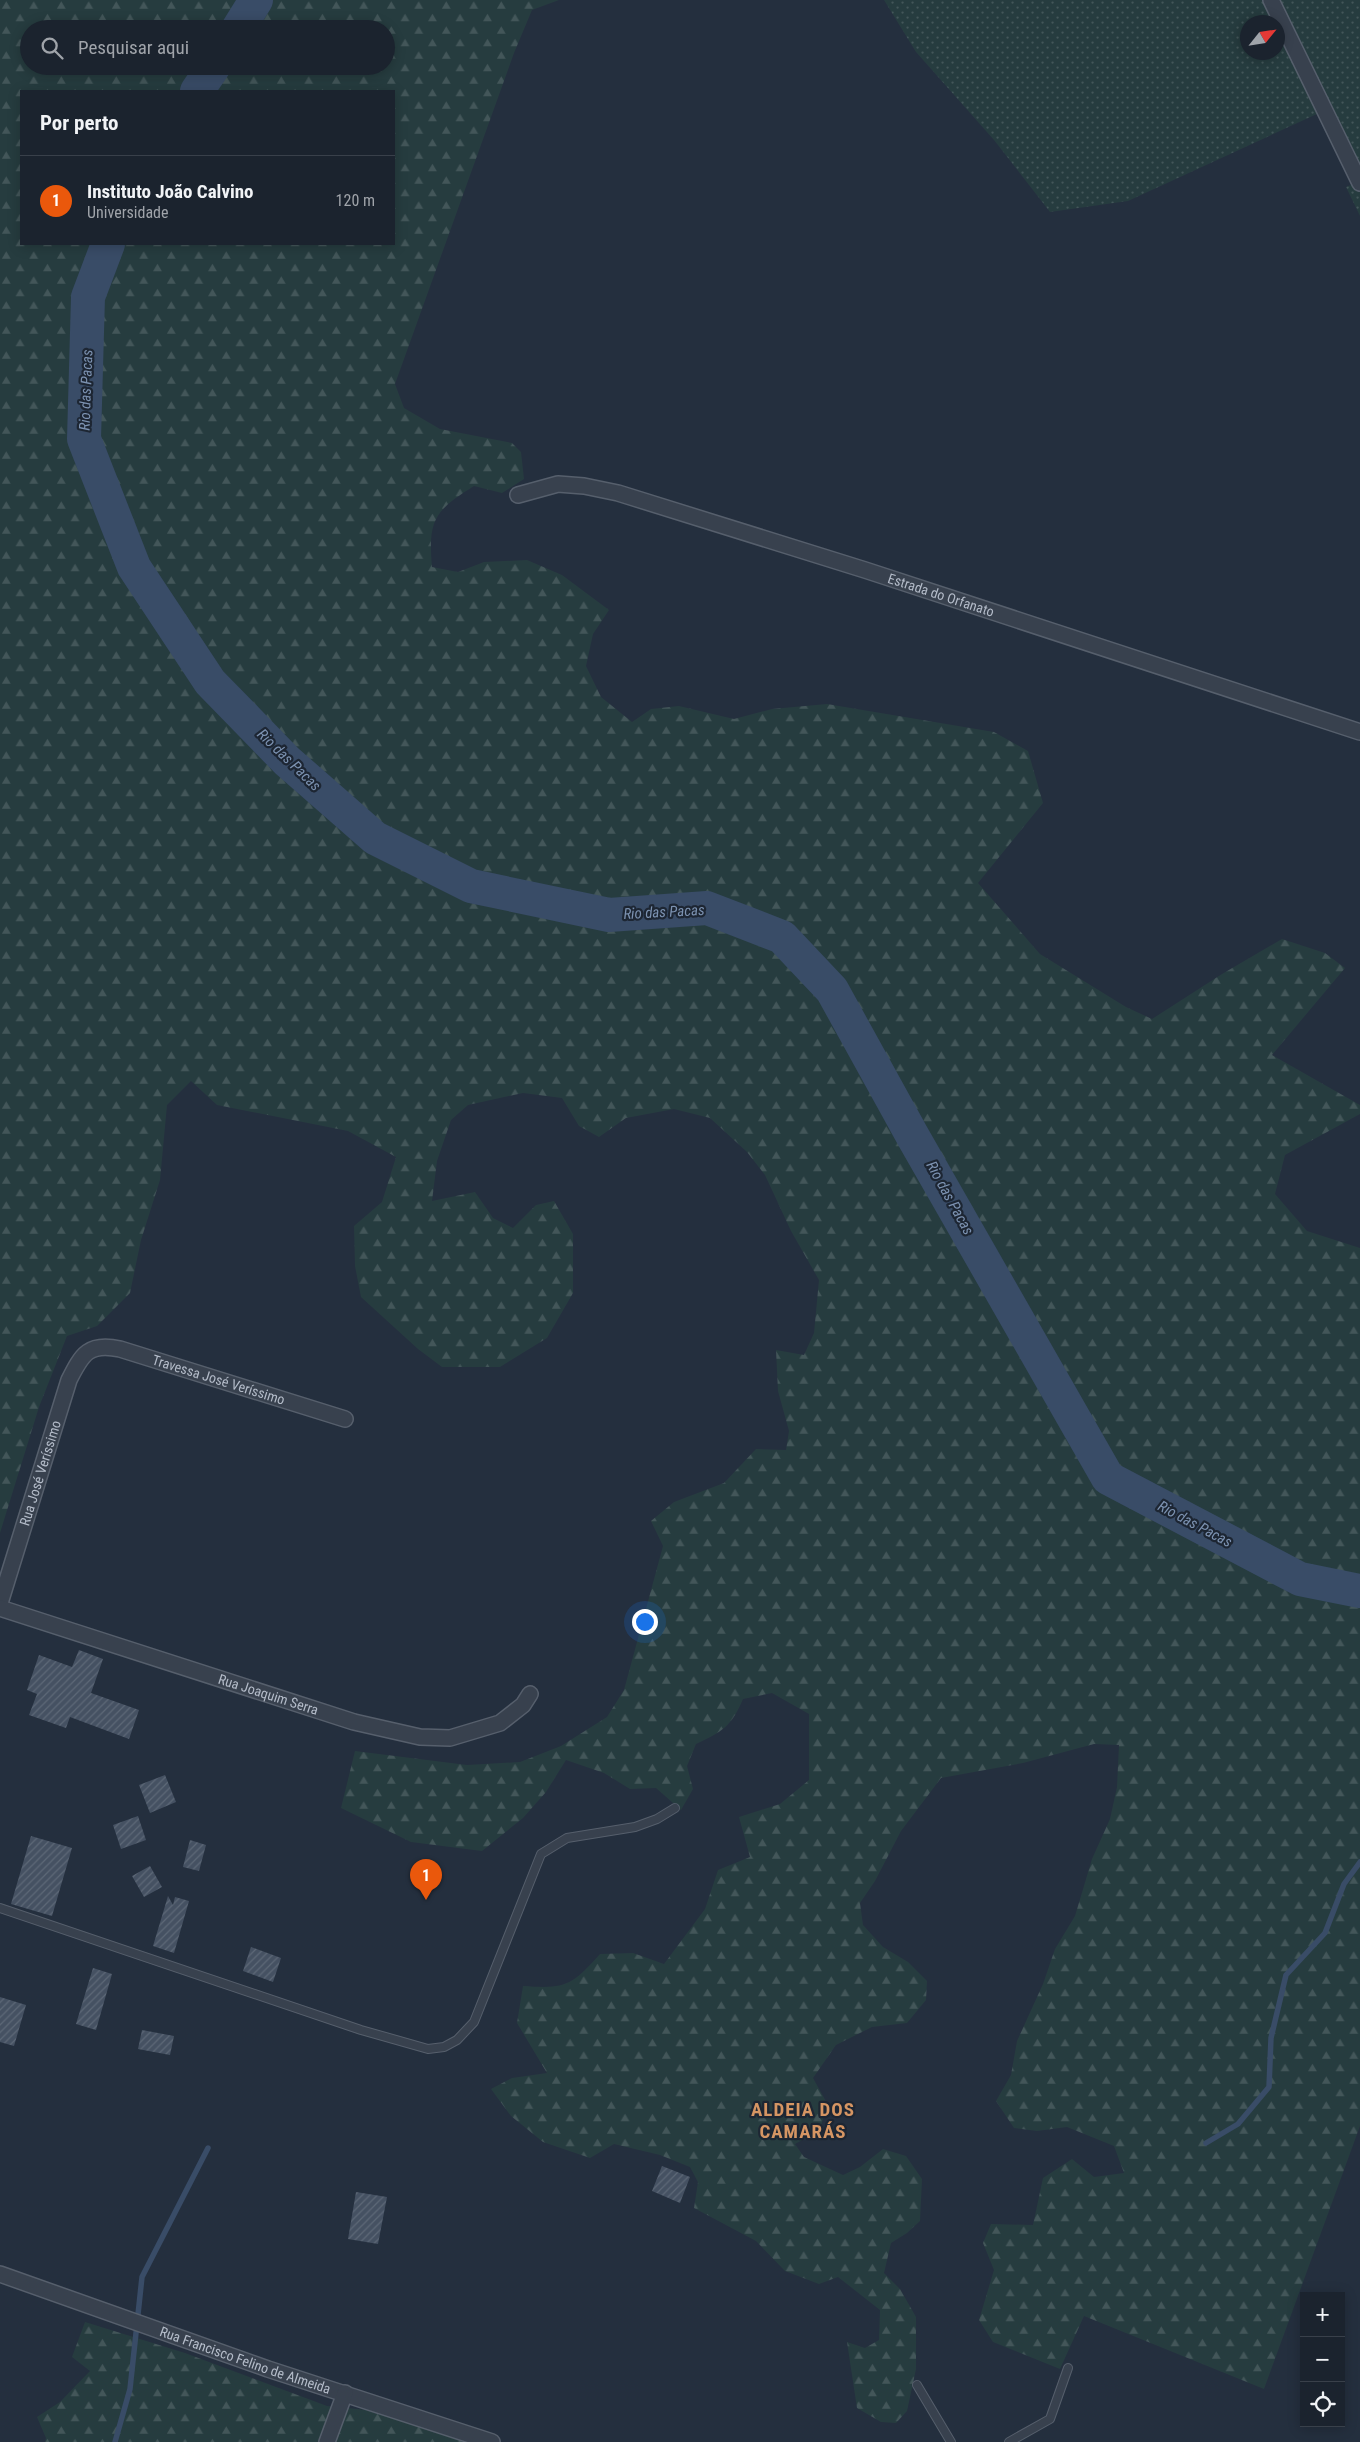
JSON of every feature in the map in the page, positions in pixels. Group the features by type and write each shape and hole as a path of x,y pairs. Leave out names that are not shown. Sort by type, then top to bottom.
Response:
{"street":[{"path":"1271,0 1360,183"},
{"name":"Estrada do Orfanato","path":"518,494 558,484 584,486 618,494 865,570 1360,732"},
{"name":"Travessa José Veríssimo","path":"92,1348 101,1346 120,1349 345,1419"},
{"name":"Rua José Veríssimo","path":"0,1603 69,1380 84,1355 92,1348"},
{"name":"Rua Joaquim Serra","path":"0,1608 354,1722 420,1737 450,1738 500,1723 523,1705 530,1694"},
{"name":"Rua Francisco Felino de Almeida","path":"0,2274 268,2369 492,2442"},
{"path":"327,2442 345,2393"}],"lane":[{"path":"0,1908 361,2030 428,2049 444,2047 458,2040 474,2022 541,1854 551,1846 567,1838 635,1827 657,1819 675,1808"},
{"path":"1009,2442 1050,2419 1068,2368"},
{"path":"917,2385 951,2442"}],"green space":[{"path":"0,0 559,0 532,10 514,53 395,384 404,408 440,429 512,443 521,452 524,479 502,493 474,486 442,510 436,518 431,538 432,567 458,572 484,562 527,560 562,575 609,610 593,634 586,666 601,697 632,722 651,709 679,706 734,719 772,709 827,704 994,732 1028,751 1043,803 978,883 1040,954 1126,1007 1152,1019 1222,974 1282,939 1325,953 1345,968 1272,1055 1360,1105 1360,1114 1285,1155 1275,1194 1307,1231 1360,1248 1360,2126 1264,2389 1084,2316 1060,2369 993,2342 979,2320 994,2270 983,2243 991,2224 1033,2225 1043,2178 1072,2159 1094,2177 1124,2173 1114,2146 1067,2127 1037,2131 1014,2128 996,2101 1011,2075 1017,2041 1043,1984 1055,1949 1075,1916 1092,1859 1110,1819 1117,1787 1119,1745 1094,1744 1023,1763 941,1778 901,1831 875,1881 860,1903 863,1925 883,1947 908,1962 927,1981 926,2000 907,2023 872,2027 836,2045 813,2078 828,2105 819,2131 795,2144 804,2157 843,2175 860,2167 883,2149 906,2156 922,2179 920,2221 907,2233 891,2243 884,2273 900,2289 916,2317 916,2369 907,2411 896,2423 881,2422 857,2408 847,2342 865,2348 879,2340 880,2310 838,2277 819,2284 785,2271 756,2241 694,2208 698,2182 690,2167 660,2155 614,2144 590,2158 543,2142 511,2116 491,2089 512,2078 547,2073 517,2023 523,1986 549,1987 567,1983 582,1973 600,1954 633,1953 664,1964 705,1909 718,1870 750,1857 739,1817 780,1804 809,1780 809,1714 772,1693 743,1699 734,1716 725,1727 696,1744 687,1766 693,1789 681,1810 656,1788 630,1789 604,1773 566,1760 546,1792 523,1818 482,1851 411,1842 341,1808 355,1751 467,1765 520,1762 561,1746 607,1717 624,1690 663,1546 651,1521 674,1502 724,1483 756,1449 786,1450 789,1431 778,1391 776,1350 804,1355 814,1333 819,1280 791,1231 765,1175 747,1152 710,1118 674,1109 626,1118 599,1137 579,1126 562,1098 523,1093 468,1105 451,1120 437,1161 432,1201 475,1192 493,1218 513,1228 536,1205 554,1201 573,1234 573,1293 547,1338 500,1367 442,1367 418,1349 361,1297 355,1266 354,1226 382,1202 396,1157 348,1131 217,1105 191,1081 167,1105 160,1180 141,1240 130,1293 97,1326 67,1336 39,1407 0,1533"},
{"path":"884,0 1360,0 1360,173 1330,108 1128,201 1050,212 994,140 916,52"},
{"path":"1360,181 1360,216 1346,187"},
{"path":"85,2322 185,2353 327,2406 367,2410 474,2442 45,2442 46,2438 37,2417 60,2402 90,2371 72,2357"}],"building":[{"path":"79,1650 103,1659 91,1693 139,1710 129,1739 70,1717 66,1728 29,1715 37,1694 27,1690 39,1655 72,1667"},
{"path":"165,1775 176,1802 150,1813 139,1785"},
{"path":"138,1816 146,1840 121,1849 113,1825"},
{"path":"31,1836 72,1848 52,1916 11,1904"},
{"path":"190,1840 206,1845 199,1871 183,1867"},
{"path":"150,1866 162,1887 144,1897 132,1876"},
{"path":"168,1896 173,1905 175,1897 189,1901 174,1953 153,1946"},
{"path":"251,1947 281,1958 273,1982 243,1971"},
{"path":"93,1968 112,1974 96,2030 76,2024"},
{"path":"0,1997 26,2005 14,2046 0,2042"},
{"path":"142,2030 174,2036 170,2055 138,2049"},
{"path":"662,2166 690,2177 680,2203 652,2191"},
{"path":"356,2192 387,2197 378,2244 348,2239"}],"waterway":[{"name":"Rio das Pacas","path":"244,20 256,0"},
{"name":"Rio das Pacas","path":"198,90 208,75"},
{"name":"Rio das Pacas","path":"108,245 88,297 84,439 134,567 210,682 287,761 375,838 471,886 609,915 707,908 782,937 832,990 912,1135 1108,1478 1300,1579 1360,1591"},
{"path":"1206,2143 1238,2124 1269,2087 1271,2038 1286,1975 1325,1933 1344,1884 1360,1862"},
{"path":"115,2442 130,2389 142,2277 208,2148"}],"place":[{"name":"Instituto João Calvino","path":"426,1900"}],"district":[{"name":"ALDEIA DOS CAMARÁS","path":"803,2120"}]}
